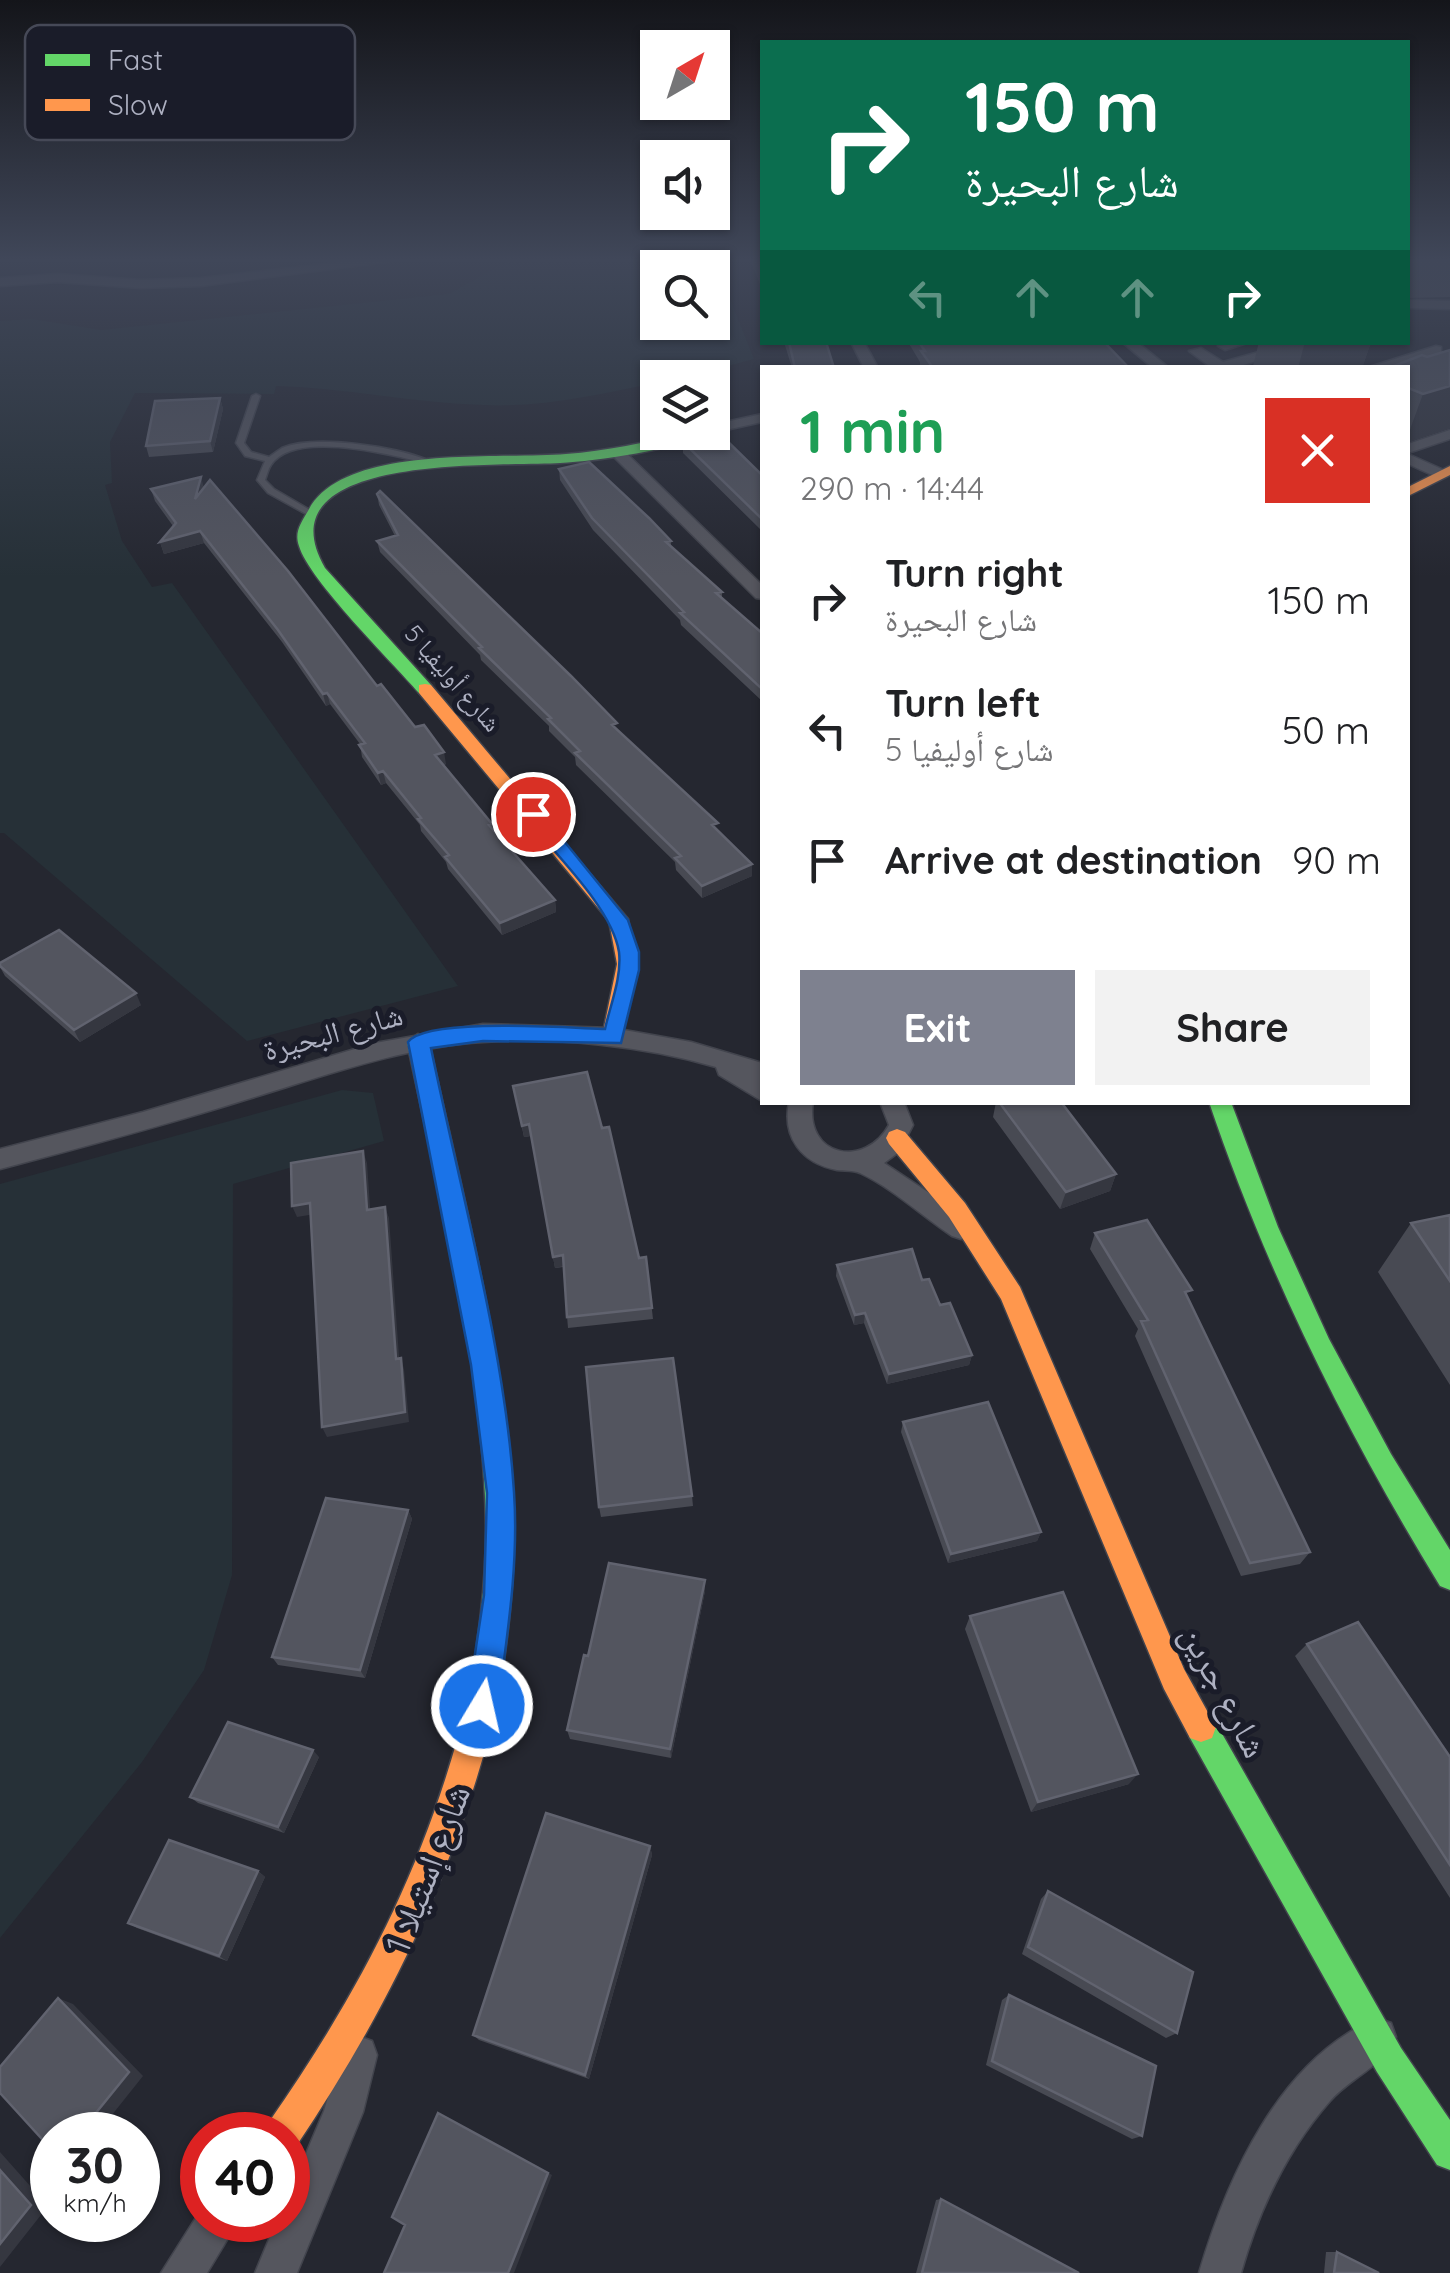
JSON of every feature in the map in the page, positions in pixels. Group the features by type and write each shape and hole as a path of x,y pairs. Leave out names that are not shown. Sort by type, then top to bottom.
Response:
{"street":[{"path":"730,426 760,418"},
{"path":"1410,455 1450,434"},
{"path":"1410,455 1450,445"},
{"path":"311,513 323,500 360,479 433,462 528,461 640,447"},
{"path":"617,452 760,592"},
{"path":"1410,457 1446,472"},
{"path":"1410,491 1446,472"},
{"name":"شارع أوليفيا 5","path":"311,513 303,536 305,548 319,570 470,739 618,920 629,952 629,970 614,1038"},
{"name":"شارع البحيرة","path":"0,1159 418,1042 483,1033 614,1038 691,1051 760,1071"},
{"name":"شارع إستيلا 1","path":"298,2112 368,2011 425,1890 461,1786 482,1706 501,1560 501,1493 484,1365 418,1042"},
{"name":"شارع البحيرة","path":"691,1051 760,1091"},
{"path":"862,1161 877,1157 897,1138 901,1125 898,1105"},
{"path":"1221,1105 1246,1188 1292,1298 1379,1464 1450,1576"},
{"name":"شارع جرين","path":"791,1108 798,1133 824,1156 862,1161 978,1242"},
{"name":"شارع جرين","path":"897,1138 934,1180 978,1242 1025,1322 1168,1668 1376,2037 1450,2152"},
{"path":"276,2273 342,2112 368,2011"},
{"path":"1220,2273 1231,2230 1269,2148 1318,2084 1376,2037"},
{"path":"182,2273 204,2242"}],"lane":[{"path":"256,396 240,443 248,454 271,460"},
{"path":"311,513 265,486 261,473 271,460 292,449 336,443 433,462"}],"shaded area":[{"path":"0,365 640,365 640,386 527,404 457,404 276,386 274,394 135,393 110,442 112,483 105,485 122,541 152,587 172,583 458,986 247,1041 0,833"},
{"path":"342,1090 373,1093 384,1141 233,1184 232,1575 204,1670 142,1762 0,1938 0,1184"}],"building":[{"path":"1410,365 1450,365 1450,386 1423,394 1410,389"},
{"path":"220,398 210,441 146,446 155,401"},
{"path":"730,444 760,473 760,517 691,450 730,450"},
{"path":"589,462 671,541 666,542 722,592 716,593 760,631 760,687 680,613 684,612 592,518 559,469"},
{"path":"201,477 195,499 210,480 288,571 377,686 381,684 415,727 424,725 444,752 435,755 492,824 489,825 555,900 500,923 445,857 449,855 383,771 378,773 359,745 365,743 327,693 323,694 200,531 160,542 176,523 151,489"},
{"path":"380,491 617,723 612,725 718,823 712,825 752,864 702,886 675,858 681,856 575,753 580,751 548,719 551,718 377,541 398,535 377,494"},
{"path":"59,930 136,993 74,1030 0,966"},
{"path":"587,1072 602,1128 609,1127 639,1258 646,1257 652,1308 567,1317 563,1255 553,1257 529,1124 522,1126 513,1086"},
{"path":"1001,1105 1063,1105 1116,1174 1066,1192"},
{"path":"363,1151 367,1210 385,1207 396,1359 401,1358 405,1412 322,1427 310,1203 292,1206 291,1163"},
{"path":"1450,1215 1450,1281 1411,1223"},
{"path":"1147,1220 1192,1290 1185,1292 1310,1552 1250,1563 1141,1321 1148,1320 1095,1233"},
{"path":"912,1249 922,1280 929,1279 940,1305 950,1303 972,1355 889,1374 865,1313 855,1315 837,1265"},
{"path":"673,1358 692,1496 599,1507 586,1367"},
{"path":"988,1402 1041,1532 951,1554 903,1422"},
{"path":"326,1498 408,1510 360,1670 272,1657"},
{"path":"609,1563 705,1580 670,1749 567,1730"},
{"path":"1063,1592 1138,1774 1038,1802 970,1616"},
{"path":"1358,1622 1450,1757 1450,1865 1307,1644"},
{"path":"228,1722 313,1750 278,1827 190,1797"},
{"path":"546,1813 650,1846 585,2075 473,2035"},
{"path":"169,1840 258,1871 219,1956 128,1923"},
{"path":"1048,1891 1193,1972 1177,2033 1028,1947"},
{"path":"1009,1995 1156,2066 1142,2136 992,2061"},
{"path":"58,1998 129,2072 97,2112 30,2112 30,2126 0,2093 0,2067"},
{"path":"438,2113 548,2173 508,2273 384,2273 405,2225 392,2217"},
{"path":"0,2170 30,2206 0,2244"},
{"path":"941,2199 1079,2273 922,2273"},
{"path":"1337,2252 1379,2273 1334,2273"}],"traffic: fast":[{"path":"425,689 319,570 306,547 304,532 318,504 344,484 415,464 578,457 640,447"},
{"path":"418,1042 471,1285 495,1449 500,1531 496,1614 484,1696"},
{"path":"1221,1105 1266,1227 1320,1346 1382,1463 1450,1576"},
{"path":"1201,1727 1389,2060 1450,2152"}],"traffic: slow":[{"path":"1410,491 1450,470"},
{"path":"425,689 618,919 627,964 613,1037"},
{"path":"897,1138 957,1210 1011,1294 1174,1679 1201,1727"},
{"path":"298,2112 349,2032 406,1926 452,1814 484,1696"}],"route":[{"path":"482,1706 495,1631 501,1493 484,1365 418,1042 483,1033 614,1038 629,970 629,952 618,920 533,814"}]}
